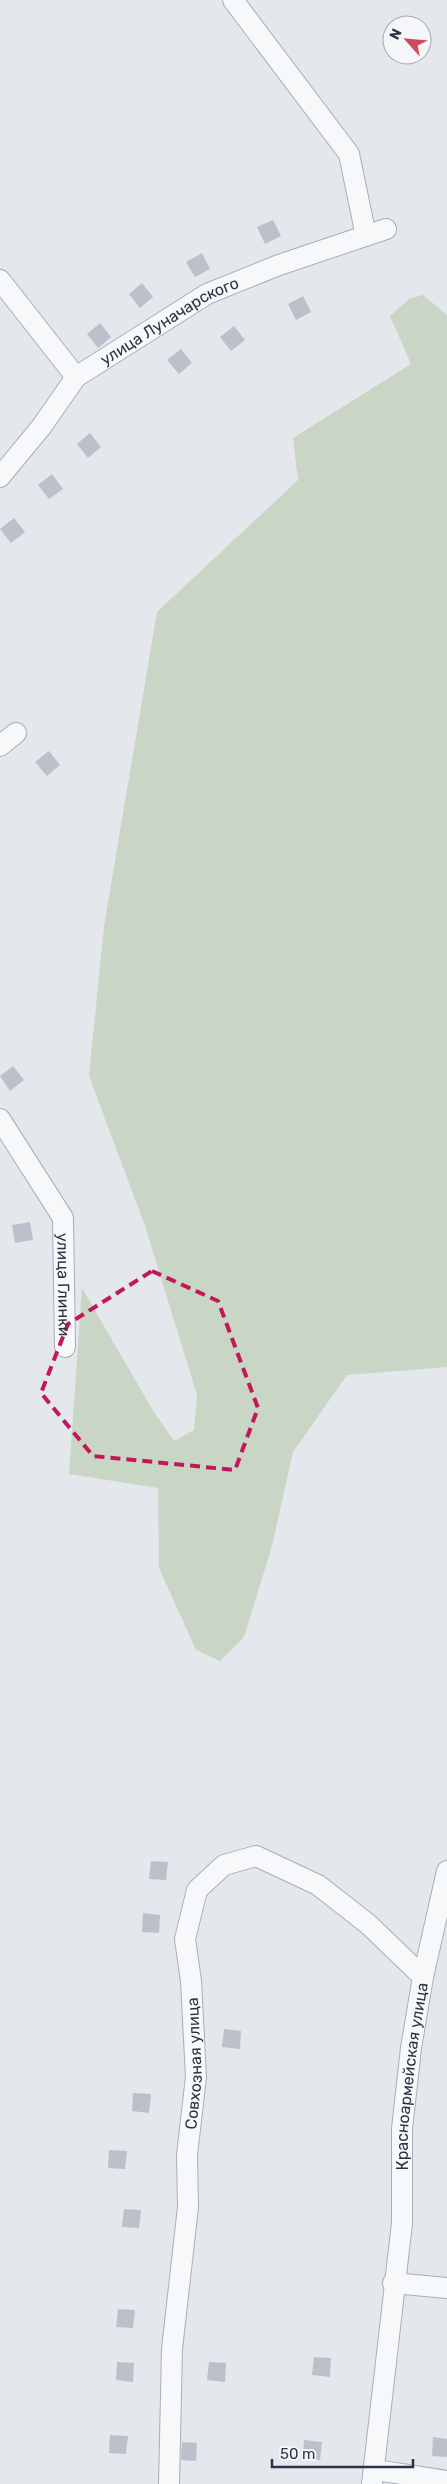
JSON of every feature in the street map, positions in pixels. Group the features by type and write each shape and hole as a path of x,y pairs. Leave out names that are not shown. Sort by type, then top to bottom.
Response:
{"street":[{"path":"233,0 350,154 366,236"},
{"name":"улица Луначарского","path":"0,477 42,426 76,377 207,294 279,265 386,229"},
{"path":"0,280 76,377"},
{"path":"0,746 16,733"},
{"name":"улица Глинки","path":"0,1119 63,1218 65,1347"},
{"name":"Совхозная улица","path":"169,2484 172,2349 188,2207 187,2155 196,2077 190,1981 185,1939 197,1890 224,1865 256,1856 318,1886 368,1924 423,1976"},
{"name":"Красноармейская улица","path":"447,1871 423,1976 411,2048 402,2129 402,2223 374,2477 447,2481"},
{"path":"394,2283 447,2288"}],"highlighted area":[{"path":"152,1271 218,1301 258,1408 235,1470 93,1456 41,1393 68,1324"}],"green space":[{"path":"423,295 447,315 447,1367 347,1375 293,1452 272,1546 244,1637 220,1661 196,1650 159,1568 158,1488 69,1474 82,1288 152,1409 174,1441 194,1430 197,1395 145,1226 89,1076 104,926 157,612 298,480 293,438 411,364 390,316 409,299"}],"building":[{"path":"273,220 281,236 265,244 257,227"},
{"path":"202,253 210,269 195,277 186,262"},
{"path":"142,283 153,297 140,308 129,294"},
{"path":"303,296 311,312 296,320 288,304"},
{"path":"100,323 111,337 98,348 87,334"},
{"path":"234,326 245,340 231,351 220,337"},
{"path":"181,349 192,363 179,374 167,360"},
{"path":"90,433 101,447 88,458 77,444"},
{"path":"52,474 63,489 49,499 38,485"},
{"path":"14,518 25,532 11,543 0,529"},
{"path":"49,751 60,765 47,776 35,762"},
{"path":"13,1066 24,1080 10,1091 0,1076"},
{"path":"30,1222 33,1240 15,1243 12,1225"},
{"path":"151,1861 168,1862 166,1880 149,1879"},
{"path":"143,1913 160,1915 159,1933 142,1932"},
{"path":"224,2029 241,2031 240,2049 222,2047"},
{"path":"133,2093 151,2094 149,2113 132,2111"},
{"path":"109,2150 127,2151 125,2169 108,2168"},
{"path":"124,2209 141,2210 139,2228 122,2227"},
{"path":"118,2309 135,2310 133,2328 116,2327"},
{"path":"314,2357 331,2358 330,2377 312,2375"},
{"path":"117,2362 134,2363 133,2382 116,2380"},
{"path":"209,2362 226,2363 225,2382 207,2380"},
{"path":"110,2435 128,2436 126,2454 109,2453"},
{"path":"433,2437 447,2439 447,2457 432,2456"},
{"path":"304,2440 322,2442 320,2460 303,2458"},
{"path":"182,2442 197,2443 196,2461 181,2460"}]}
